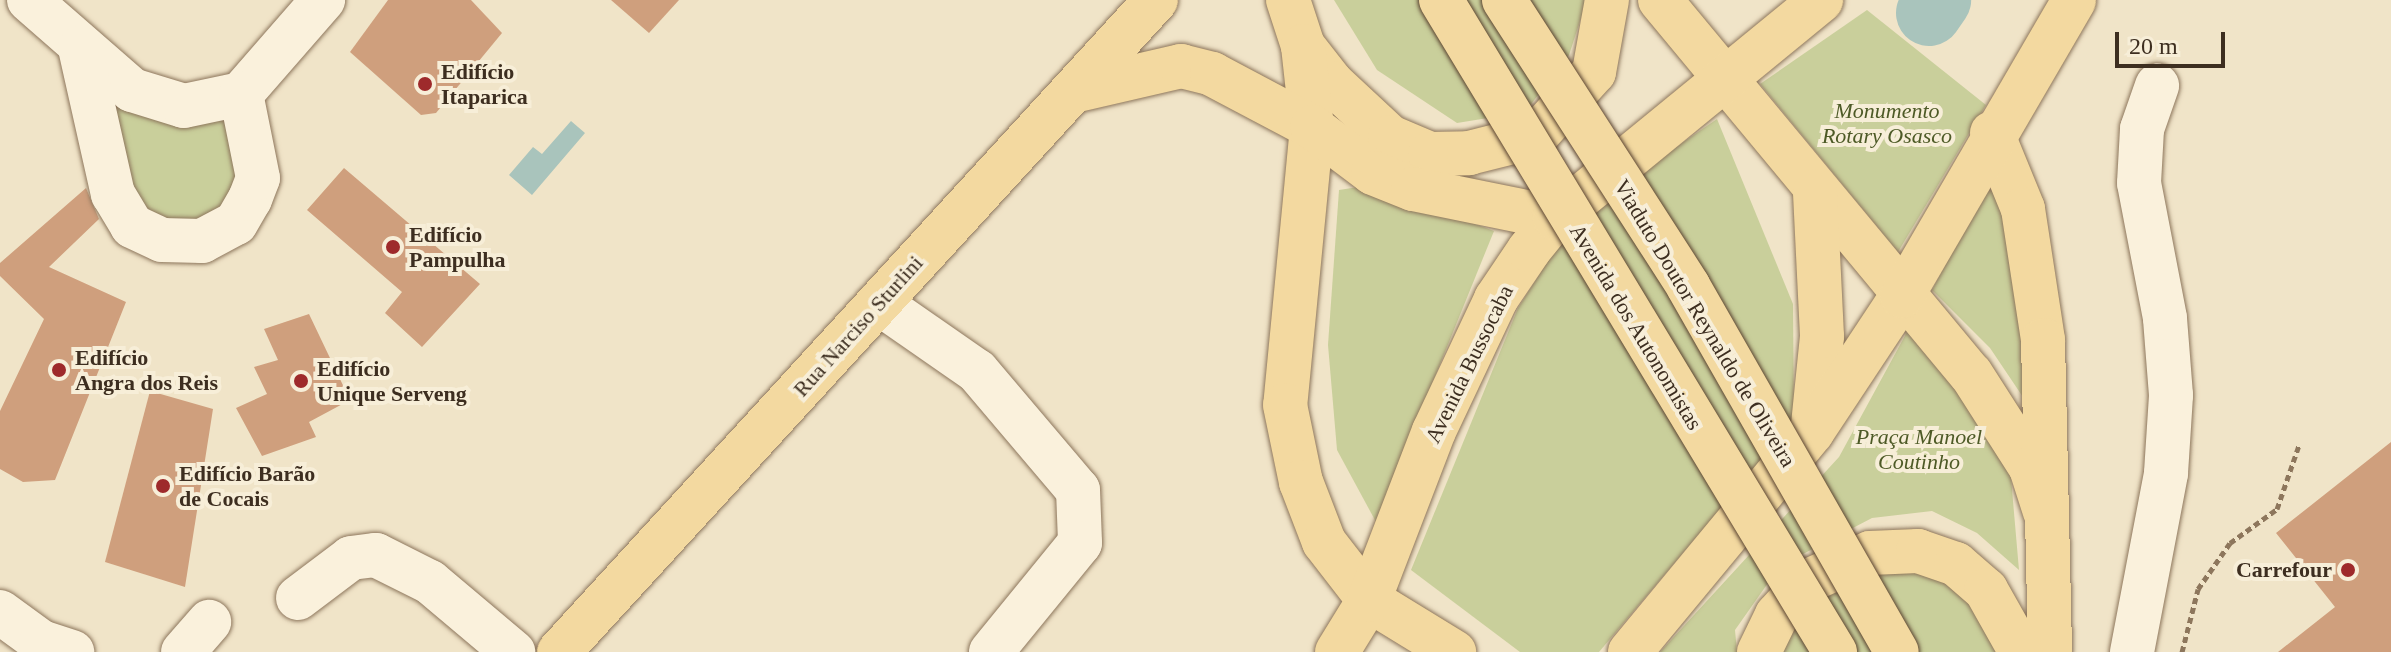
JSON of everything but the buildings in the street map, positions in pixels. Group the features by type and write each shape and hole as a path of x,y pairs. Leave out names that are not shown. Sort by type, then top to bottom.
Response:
{"main road":[{"name":"Rua Narciso Sturlini","path":"559,652 1156,0"},
{"path":"1288,0 1303,46 1312,127 1285,405 1301,482 1324,542 1369,600 1454,652"},
{"name":"Avenida dos Autonomistas","path":"1441,0 1835,652"},
{"name":"Viaduto Doutor Reynaldo de Oliveira","path":"1504,0 1688,286 1897,652"},
{"path":"1303,46 1390,137 1430,154 1469,153 1536,136 1594,72 1607,0"},
{"path":"1660,0 2004,421 2045,512"},
{"path":"1630,652 1812,432 1902,296 1992,133 2074,0"},
{"name":"Avenida Bussocaba","path":"1337,652 1369,600 1434,431 1496,299 1555,218 1725,82 1807,5"},
{"path":"1073,91 1181,66 1259,94 1312,127 1373,173 1413,189 1555,218"},
{"path":"1992,133 2023,209 2039,311 2050,652"},
{"path":"1812,432 1822,336 1815,191"},
{"path":"1759,652 1777,615 1808,581 1870,553 1918,551 1956,564 1986,590 2021,652"}],"street":[{"path":"29,0 80,48 160,102 184,106 241,94 323,0"},
{"path":"80,48 113,194 132,226 162,240 202,241 236,223 250,199 258,178 241,94"},
{"path":"2132,652 2146,551 2166,473 2171,395 2165,318 2139,183 2142,129 2157,86"},
{"path":"879,303 977,371 1078,490 1080,543 991,652"},
{"path":"298,598 351,558 376,555 430,582 513,652"},
{"path":"0,612 41,642 72,652"}],"path":[{"path":"2182,652 2198,589 2230,543 2277,509 2299,445"}],"green space":[{"path":"1334,0 1584,0 1584,9 1569,55 1525,112 1457,123 1377,70"},
{"name":"Monumento Rotary Osasco","path":"1867,10 1986,105 1898,252 1760,84"},
{"path":"107,85 238,109 245,178 198,233 138,219"},
{"path":"1717,119 1793,304 1794,422 1599,652 1520,652 1411,570 1518,308 1577,215"},
{"path":"1991,179 2010,204 2033,412 1990,348 1932,290"},
{"path":"1371,185 1494,231 1376,522 1337,450 1328,345 1339,190"},
{"name":"Praça Manoel Coutinho","path":"1907,332 2009,455 2019,570 1977,533 1932,511 1872,518 1780,566 1735,630 1737,652 1660,652 1839,457"},
{"path":"1881,566 1960,578 2010,652 1779,652 1812,600"}],"water":[{"path":"571,121 585,133 532,195 509,175 533,147 542,154"}],"waterway":[{"path":"1929,13 1938,0"}],"place":[{"name":"Edifício Itaparica","path":"425,84"},
{"name":"Edifício Pampulha","path":"393,247"},
{"name":"Edifício Angra dos Reis","path":"59,370"},
{"name":"Edifício Unique Serveng","path":"301,381"},
{"name":"Edifício Barão de Cocais","path":"163,486"},
{"name":"Carrefour","path":"2348,570"}]}
